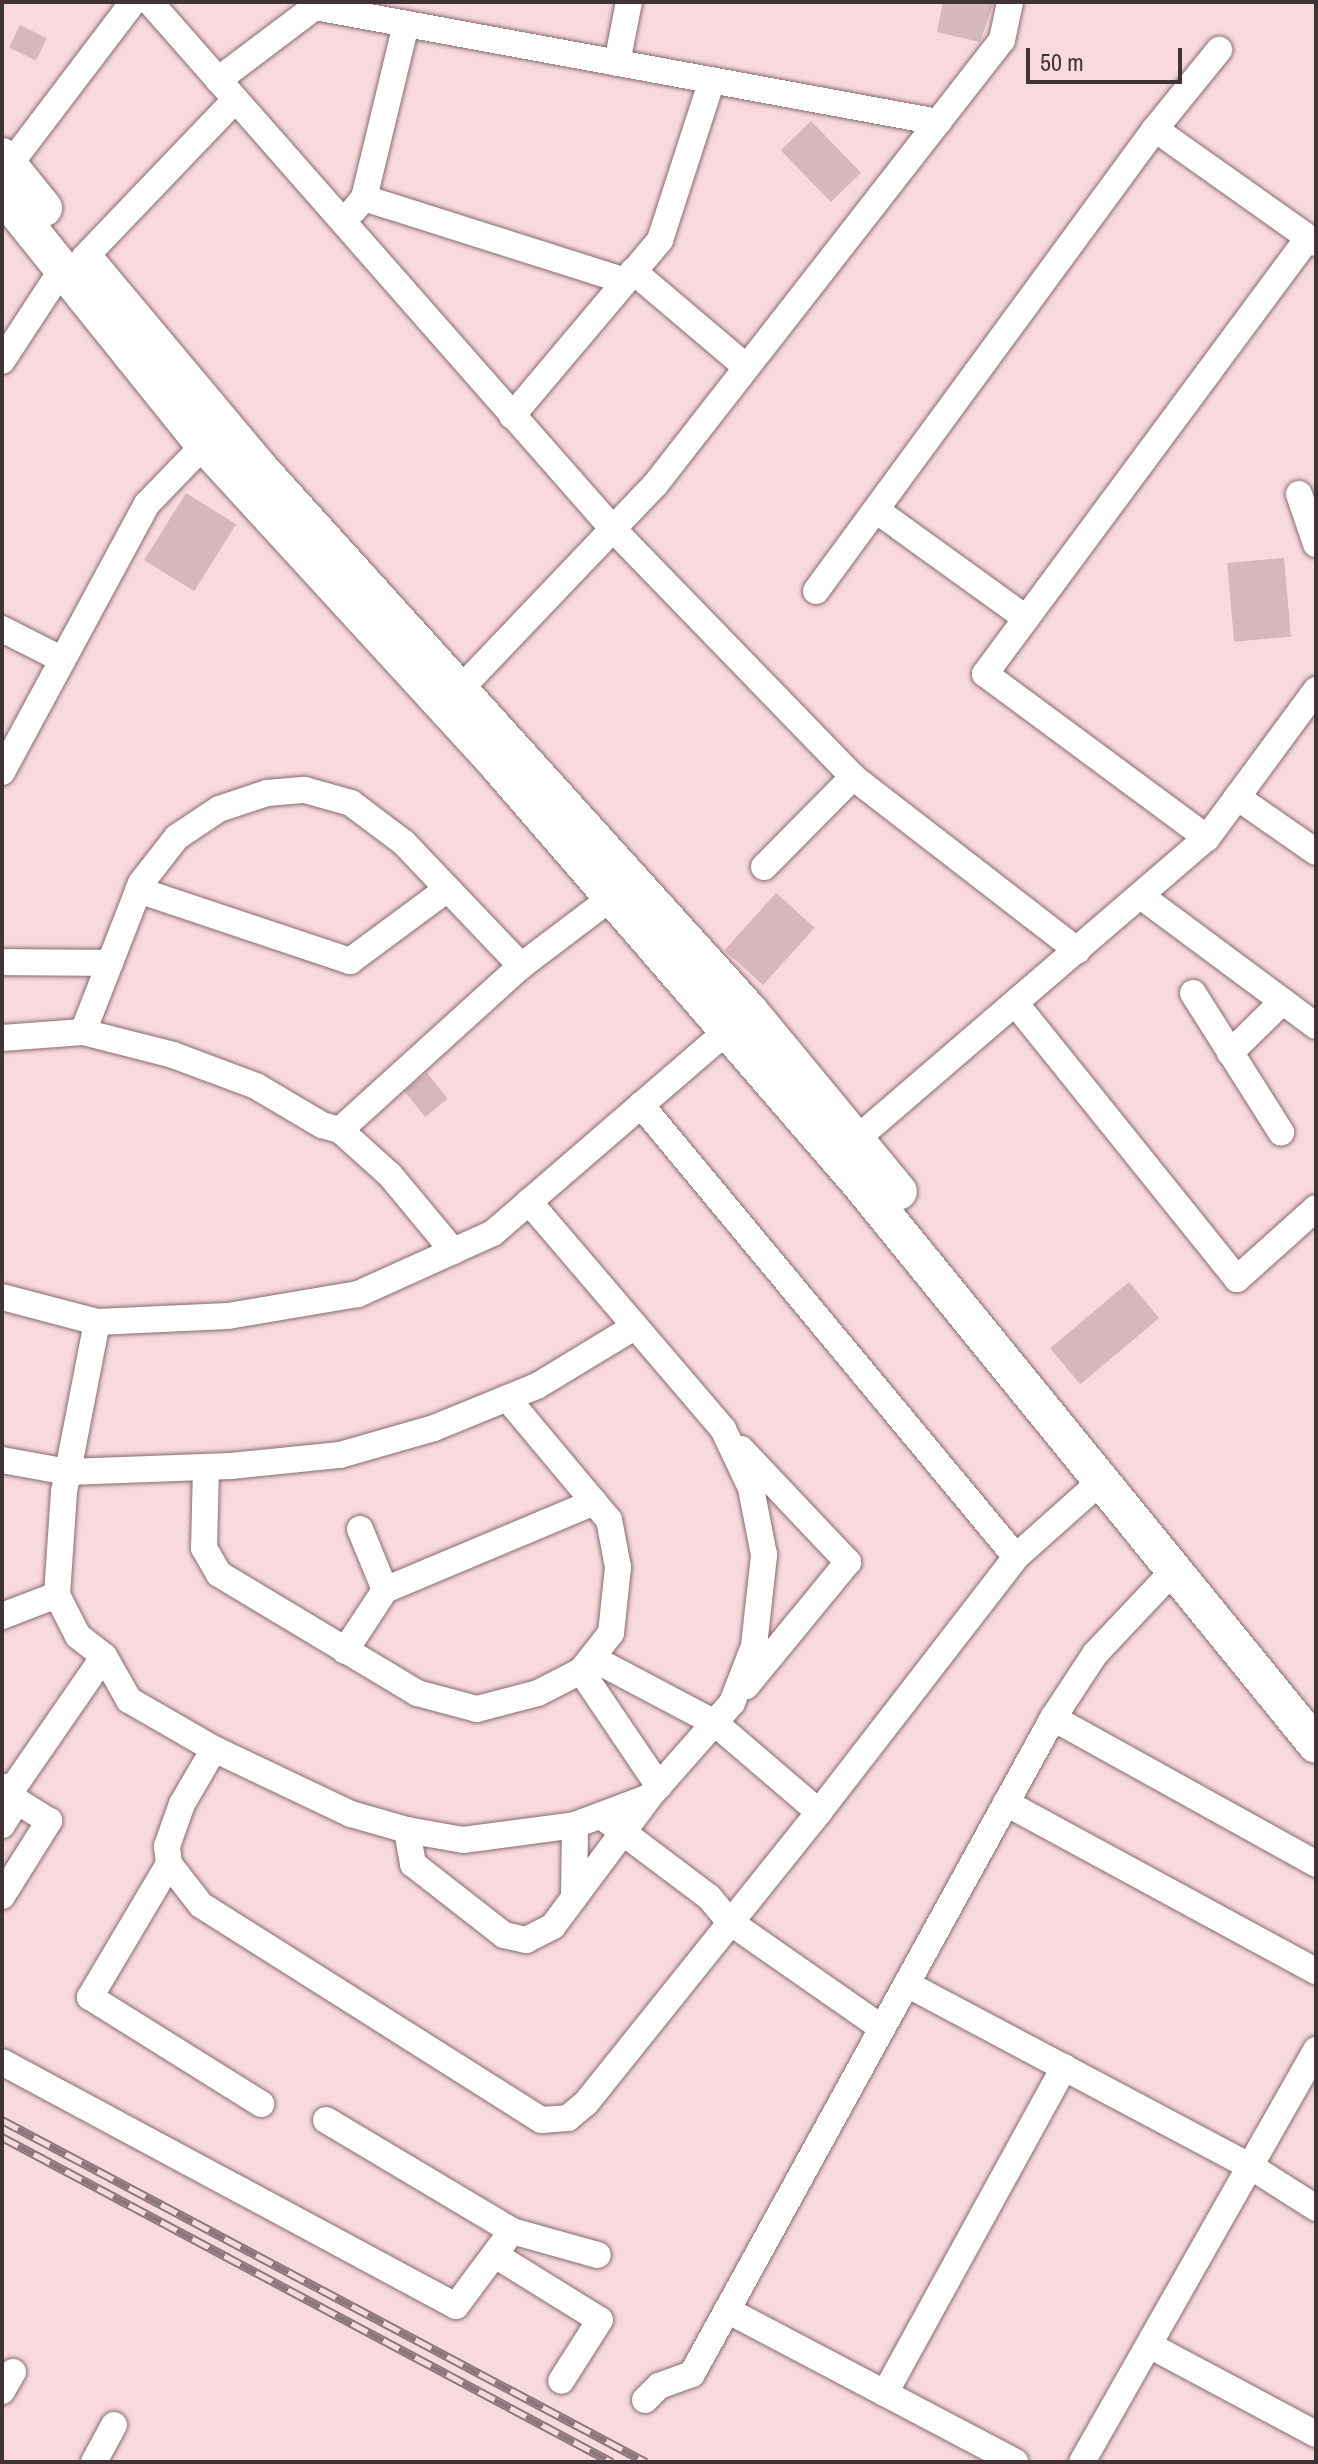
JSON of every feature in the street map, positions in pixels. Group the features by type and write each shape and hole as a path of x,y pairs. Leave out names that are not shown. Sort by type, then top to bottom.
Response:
{"main road":[{"path":"11,154 84,258 452,697 738,1021 1316,1707"},
{"path":"2,194 204,445 452,697 611,898 738,1021"},
{"path":"846,1148 1102,1480 1316,1745"}],"street":[{"path":"11,154 133,2"},
{"path":"150,2 613,529 853,777 1078,951"},
{"path":"617,63 629,2"},
{"path":"452,697 655,485 1002,40 1010,2"},
{"path":"84,258 227,90 315,7 938,122"},
{"path":"343,223 364,198 406,24"},
{"path":"816,591 1155,129 1219,50"},
{"path":"512,416 660,240 712,80"},
{"path":"1155,129 1312,240 985,674 1207,838"},
{"path":"364,198 629,276 746,367"},
{"path":"2,361 53,283"},
{"path":"2,772 147,504 204,445"},
{"path":"1299,494 1316,544"},
{"path":"876,510 1026,618"},
{"path":"2,629 63,660"},
{"path":"846,1148 1207,838 1316,690"},
{"path":"764,867 853,777"},
{"path":"83,1032 138,890 177,837 219,809 267,793 305,790 351,803 404,843 521,966"},
{"path":"1237,797 1316,852"},
{"path":"138,890 350,961 446,890"},
{"path":"1141,896 1316,1026"},
{"path":"340,1130 521,966 611,898"},
{"path":"2,962 110,963"},
{"path":"1193,993 1281,1132"},
{"path":"1230,1053 1283,1001"},
{"path":"1016,1004 1237,1279 1316,1208"},
{"path":"2,1297 97,1322 228,1316 358,1294 493,1233 738,1021"},
{"path":"2,1038 83,1032 173,1055 243,1081 340,1130 390,1175 453,1251"},
{"path":"641,1105 1016,1557"},
{"path":"407,1830 413,1864 504,1935 526,1940 553,1926 654,1792 724,1713 848,1562 723,1429 529,1202"},
{"path":"97,1322 68,1472 57,1595 78,1636 104,1656 129,1700 214,1749 351,1814 407,1830 463,1840 575,1825 654,1792"},
{"path":"2,1460 68,1472 206,1467 340,1455 434,1428 507,1398 634,1327"},
{"path":"206,1467 204,1548 219,1574 417,1693 477,1709 538,1693 586,1665 611,1633 618,1567 609,1520 507,1398"},
{"path":"723,1429 751,1488 764,1555 754,1646 724,1713"},
{"path":"214,1749 182,1804 167,1846 169,1864 201,1905 541,2120 568,2118 586,2103 819,1812 1016,1557 1102,1480"},
{"path":"345,1651 385,1590 594,1502"},
{"path":"360,1529 385,1590"},
{"path":"645,2400 659,2386 692,2374 1053,1718 1095,1654 1175,1569"},
{"path":"2,1616 57,1595"},
{"path":"2,1825 11,1790 104,1656"},
{"path":"586,1665 724,1713 819,1812"},
{"path":"586,1665 654,1792"},
{"path":"1053,1718 1316,1864"},
{"path":"2,1896 49,1821 11,1790"},
{"path":"1006,1803 1316,1971"},
{"path":"601,1815 709,1897 730,1922 882,2028"},
{"path":"574,1898 575,1825"},
{"path":"413,1864 463,1840"},
{"path":"169,1864 90,1997 261,2104"},
{"path":"907,1984 1250,2166 1316,2208"},
{"path":"2,2062 456,2306 512,2231"},
{"path":"1082,2462 1250,2166 1313,2062"},
{"path":"885,2393 1064,2067"},
{"path":"326,2120 512,2231 598,2255"},
{"path":"495,2255 600,2320 561,2381"},
{"path":"727,2310 1015,2462"},
{"path":"1149,2345 1316,2434"},
{"path":"94,2462 114,2425"}],"building":[{"path":"943,2 994,2 980,42 937,32"},
{"path":"20,25 47,38 36,61 9,47"},
{"path":"811,121 861,173 831,202 781,150"},
{"path":"186,493 236,524 194,591 144,560"},
{"path":"1284,558 1291,637 1234,642 1227,563"},
{"path":"776,893 815,928 763,985 724,950"},
{"path":"427,1073 448,1099 425,1117 404,1091"},
{"path":"1129,1282 1159,1318 1080,1384 1050,1348"}],"railway":[{"path":"2,2120 646,2462"},
{"path":"2,2137 612,2462"}]}
